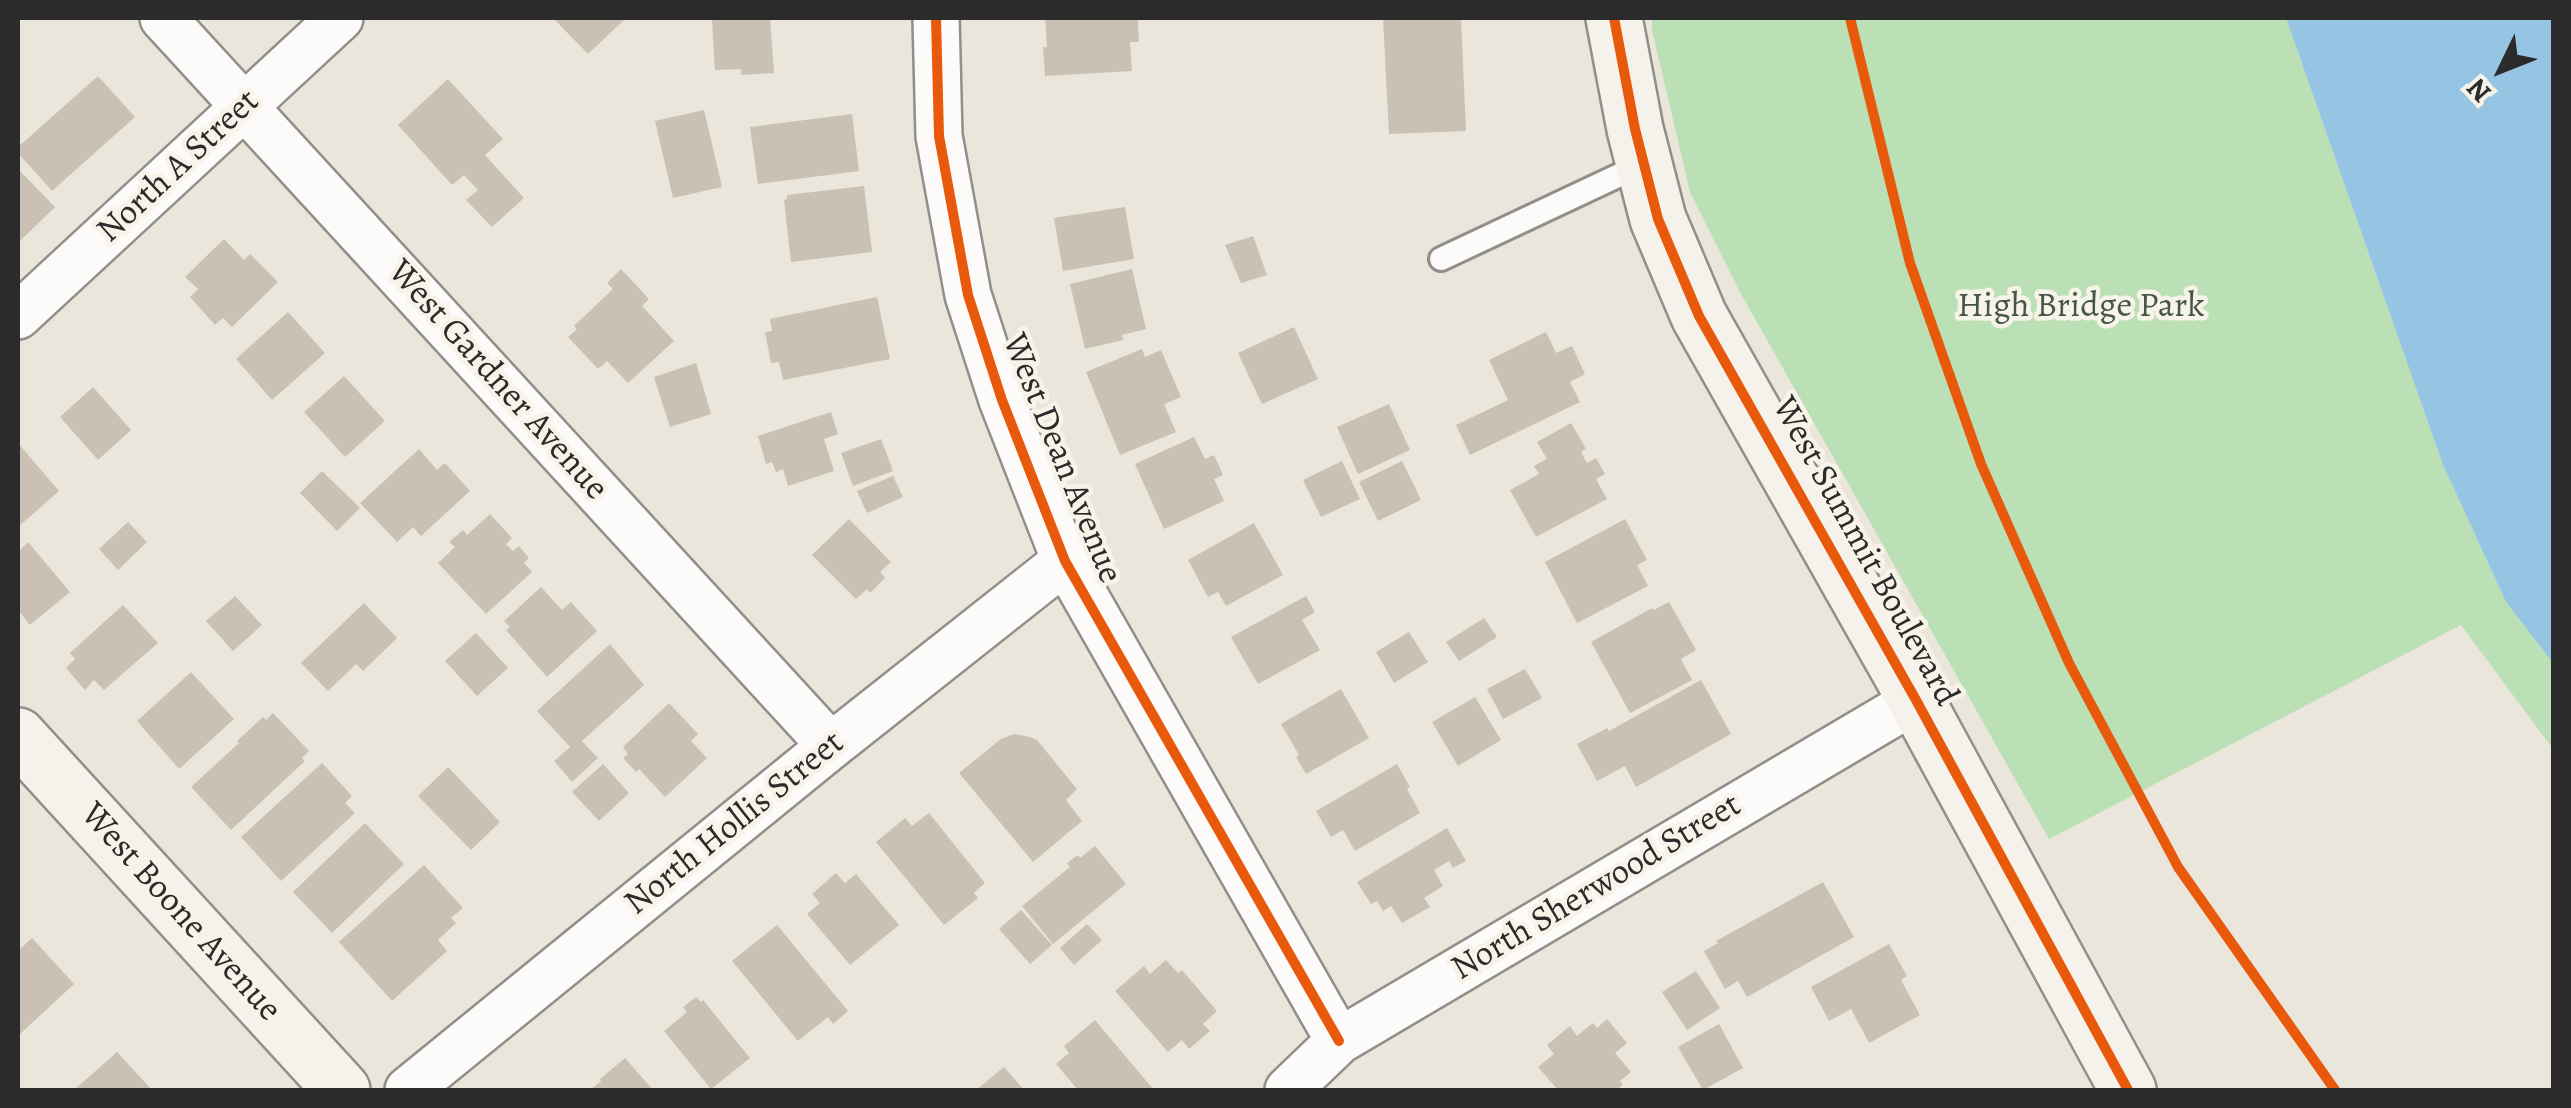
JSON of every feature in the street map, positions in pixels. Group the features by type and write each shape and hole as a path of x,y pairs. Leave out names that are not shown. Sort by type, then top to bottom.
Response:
{"street":[{"name":"West Gardner Avenue","path":"163,18 831,746"},
{"name":"North A Street","path":"19,311 340,18"},
{"name":"West Dean Avenue","path":"936,18 939,136 968,295 1002,400 1065,561 1338,1041"},
{"name":"West Summit Boulevard","path":"1614,18 1658,219 1699,316 1916,700 2128,1090"},
{"name":"North Hollis Street","path":"408,1090 1065,561"},
{"name":"North Sherwood Street","path":"1288,1090 1338,1041 1916,700"},
{"name":"West Boone Avenue","path":"18,736 342,1090"}],"lane":[{"path":"1441,259 1644,164"}],"green space":[{"name":"High Bridge Park","path":"1652,18 2286,18 2443,465 2506,602 2553,663 2553,749 2461,625 2049,839 1741,294 1690,192"}],"water":[{"path":"2286,18 2553,18 2553,663 2506,602 2443,465"}],"building":[{"path":"553,18 626,18 588,54"},
{"path":"770,18 774,73 741,75 741,69 715,70 712,20"},
{"path":"1045,18 1138,19 1139,42 1130,42 1132,71 1045,76"},
{"path":"1383,18 1461,18 1466,131 1389,134"},
{"path":"98,76 135,117 52,191 18,153 18,147"},
{"path":"448,79 503,139 485,155 524,198 492,227 466,200 478,190 464,175 452,185 398,125"},
{"path":"704,110 722,187 673,198 655,121"},
{"path":"852,114 859,171 758,184 750,127"},
{"path":"18,169 55,207 18,243"},
{"path":"864,186 872,252 791,262 784,200 787,195"},
{"path":"1125,207 1134,259 1063,271 1054,218"},
{"path":"1253,236 1267,275 1241,283 1225,245"},
{"path":"224,239 244,260 250,254 278,282 232,327 223,318 215,325 190,297 198,289 185,277"},
{"path":"621,269 649,299 642,306 674,341 628,383 607,361 598,369 568,337 577,329 574,326 613,289 607,283"},
{"path":"1132,269 1146,329 1122,335 1123,340 1085,349 1070,284"},
{"path":"877,297 890,359 783,380 779,362 771,363 765,332 772,331 770,319"},
{"path":"288,312 325,353 272,400 236,359"},
{"path":"1294,327 1318,379 1262,404 1238,353"},
{"path":"1546,332 1556,353 1572,346 1585,374 1570,382 1580,402 1470,455 1456,425 1508,400 1489,360"},
{"path":"1142,349 1145,357 1161,350 1181,397 1164,404 1176,432 1120,455 1086,372"},
{"path":"696,363 711,414 670,427 654,377"},
{"path":"344,376 385,421 345,457 304,412"},
{"path":"93,387 131,430 98,460 60,417"},
{"path":"1389,404 1410,450 1358,474 1337,427"},
{"path":"831,412 838,434 824,439 834,471 788,486 783,469 776,472 772,462 766,464 758,436"},
{"path":"1571,423 1586,449 1581,452 1587,463 1596,458 1605,474 1596,479 1607,499 1536,537 1510,490 1539,474 1534,466 1547,459 1537,442"},
{"path":"1194,437 1205,459 1214,455 1223,475 1214,479 1224,501 1164,529 1135,464"},
{"path":"881,439 893,471 853,486 841,453"},
{"path":"18,443 59,491 18,527"},
{"path":"419,449 437,470 445,463 470,491 421,536 413,527 397,542 360,503"},
{"path":"1342,461 1360,499 1321,517 1303,480"},
{"path":"1402,461 1421,500 1378,521 1359,482"},
{"path":"322,471 360,508 337,531 300,493"},
{"path":"893,476 903,497 867,513 857,491"},
{"path":"490,514 512,538 506,544 513,551 519,546 529,558 524,563 532,572 486,614 438,563 455,547 449,542 463,530 467,535"},
{"path":"849,519 891,562 880,572 885,578 870,593 867,589 856,599 812,555"},
{"path":"1625,519 1647,560 1637,565 1648,586 1577,623 1545,562"},
{"path":"128,522 147,542 118,570 99,549"},
{"path":"1254,523 1283,575 1226,606 1218,592 1208,597 1188,560"},
{"path":"28,542 70,592 30,625 18,610 18,552"},
{"path":"541,587 562,610 571,602 597,631 547,677 506,630 510,627 504,621"},
{"path":"235,596 262,625 233,651 206,621"},
{"path":"1306,596 1315,612 1302,620 1320,650 1258,684 1231,637"},
{"path":"1669,602 1696,650 1681,659 1692,680 1630,713 1591,642"},
{"path":"364,603 397,638 363,671 356,664 328,691 301,663"},
{"path":"123,605 158,643 104,690 94,680 85,690 66,668 75,659 70,653"},
{"path":"1484,618 1497,637 1459,661 1446,642"},
{"path":"1409,632 1428,662 1394,683 1376,652"},
{"path":"476,633 508,668 477,696 445,661"},
{"path":"610,644 644,685 582,741 598,758 572,782 554,761 570,747 537,711"},
{"path":"1525,669 1542,698 1503,719 1487,689"},
{"path":"191,672 234,719 179,769 137,721"},
{"path":"1701,680 1731,734 1636,787 1625,766 1597,781 1577,744 1607,728 1609,731"},
{"path":"1341,689 1369,738 1306,774 1281,724"},
{"path":"1475,697 1501,740 1458,766 1432,722"},
{"path":"669,703 698,734 691,741 707,758 665,797 623,758 628,754 623,747"},
{"path":"273,713 309,751 302,758 305,761 231,830 191,787 263,717 266,720"},
{"path":"1014,734 1037,740 1077,789 1066,800 1082,821 1033,862 959,773 1001,739"},
{"path":"322,763 352,796 345,803 355,813 281,881 241,837"},
{"path":"603,764 629,793 599,821 572,792"},
{"path":"1397,764 1420,813 1355,851 1343,830 1331,837 1316,811"},
{"path":"448,767 500,822 471,850 418,796"},
{"path":"929,813 985,883 974,893 978,898 944,925 876,842 905,818 912,826"},
{"path":"365,823 404,864 332,933 293,892"},
{"path":"1447,828 1466,861 1453,868 1449,861 1434,870 1443,886 1424,898 1430,907 1402,923 1391,906 1383,911 1377,901 1371,904 1357,882"},
{"path":"1095,846 1126,884 1053,944 1022,906 1070,867 1067,863"},
{"path":"424,865 463,908 451,918 456,923 438,940 447,951 392,1001 339,942"},
{"path":"836,873 845,883 856,874 899,925 850,965 807,914 820,903 812,894"},
{"path":"1823,882 1854,937 1747,997 1738,981 1725,989 1704,951"},
{"path":"1021,910 1052,945 1030,964 999,929"},
{"path":"1087,924 1102,940 1074,965 1060,948"},
{"path":"777,925 848,1011 833,1024 828,1017 798,1041 732,961"},
{"path":"32,938 74,984 18,1036 18,951"},
{"path":"1889,944 1907,976 1901,980 1920,1015 1869,1043 1851,1009 1829,1021 1811,987"},
{"path":"1166,960 1178,973 1182,970 1217,1011 1203,1024 1210,1031 1189,1049 1182,1040 1168,1052 1115,991 1144,966 1150,974"},
{"path":"1696,971 1720,1008 1687,1030 1662,992"},
{"path":"696,997 703,1000 750,1058 711,1089 664,1031 687,1012 683,1007"},
{"path":"1607,1019 1627,1043 1615,1053 1631,1072 1620,1081 1623,1085 1616,1090 1558,1090 1538,1067 1554,1054 1547,1045 1570,1026 1577,1036 1593,1023 1597,1028"},
{"path":"1095,1020 1153,1089 1078,1090 1056,1064 1069,1053 1064,1046"},
{"path":"1719,1024 1743,1068 1703,1090 1678,1047"},
{"path":"117,1052 152,1090 74,1090"},
{"path":"625,1058 653,1090 590,1090 600,1079"},
{"path":"1004,1067 1024,1090 976,1090"}],"cycle path":[{"path":"936,18 939,136 968,295 1002,400 1065,561 1339,1041"},
{"path":"1614,18 1635,129 1658,219 1699,316 1916,700 2128,1090"},
{"path":"1850,18 1910,263 1981,464 2069,663 2178,867 2335,1090"}]}
